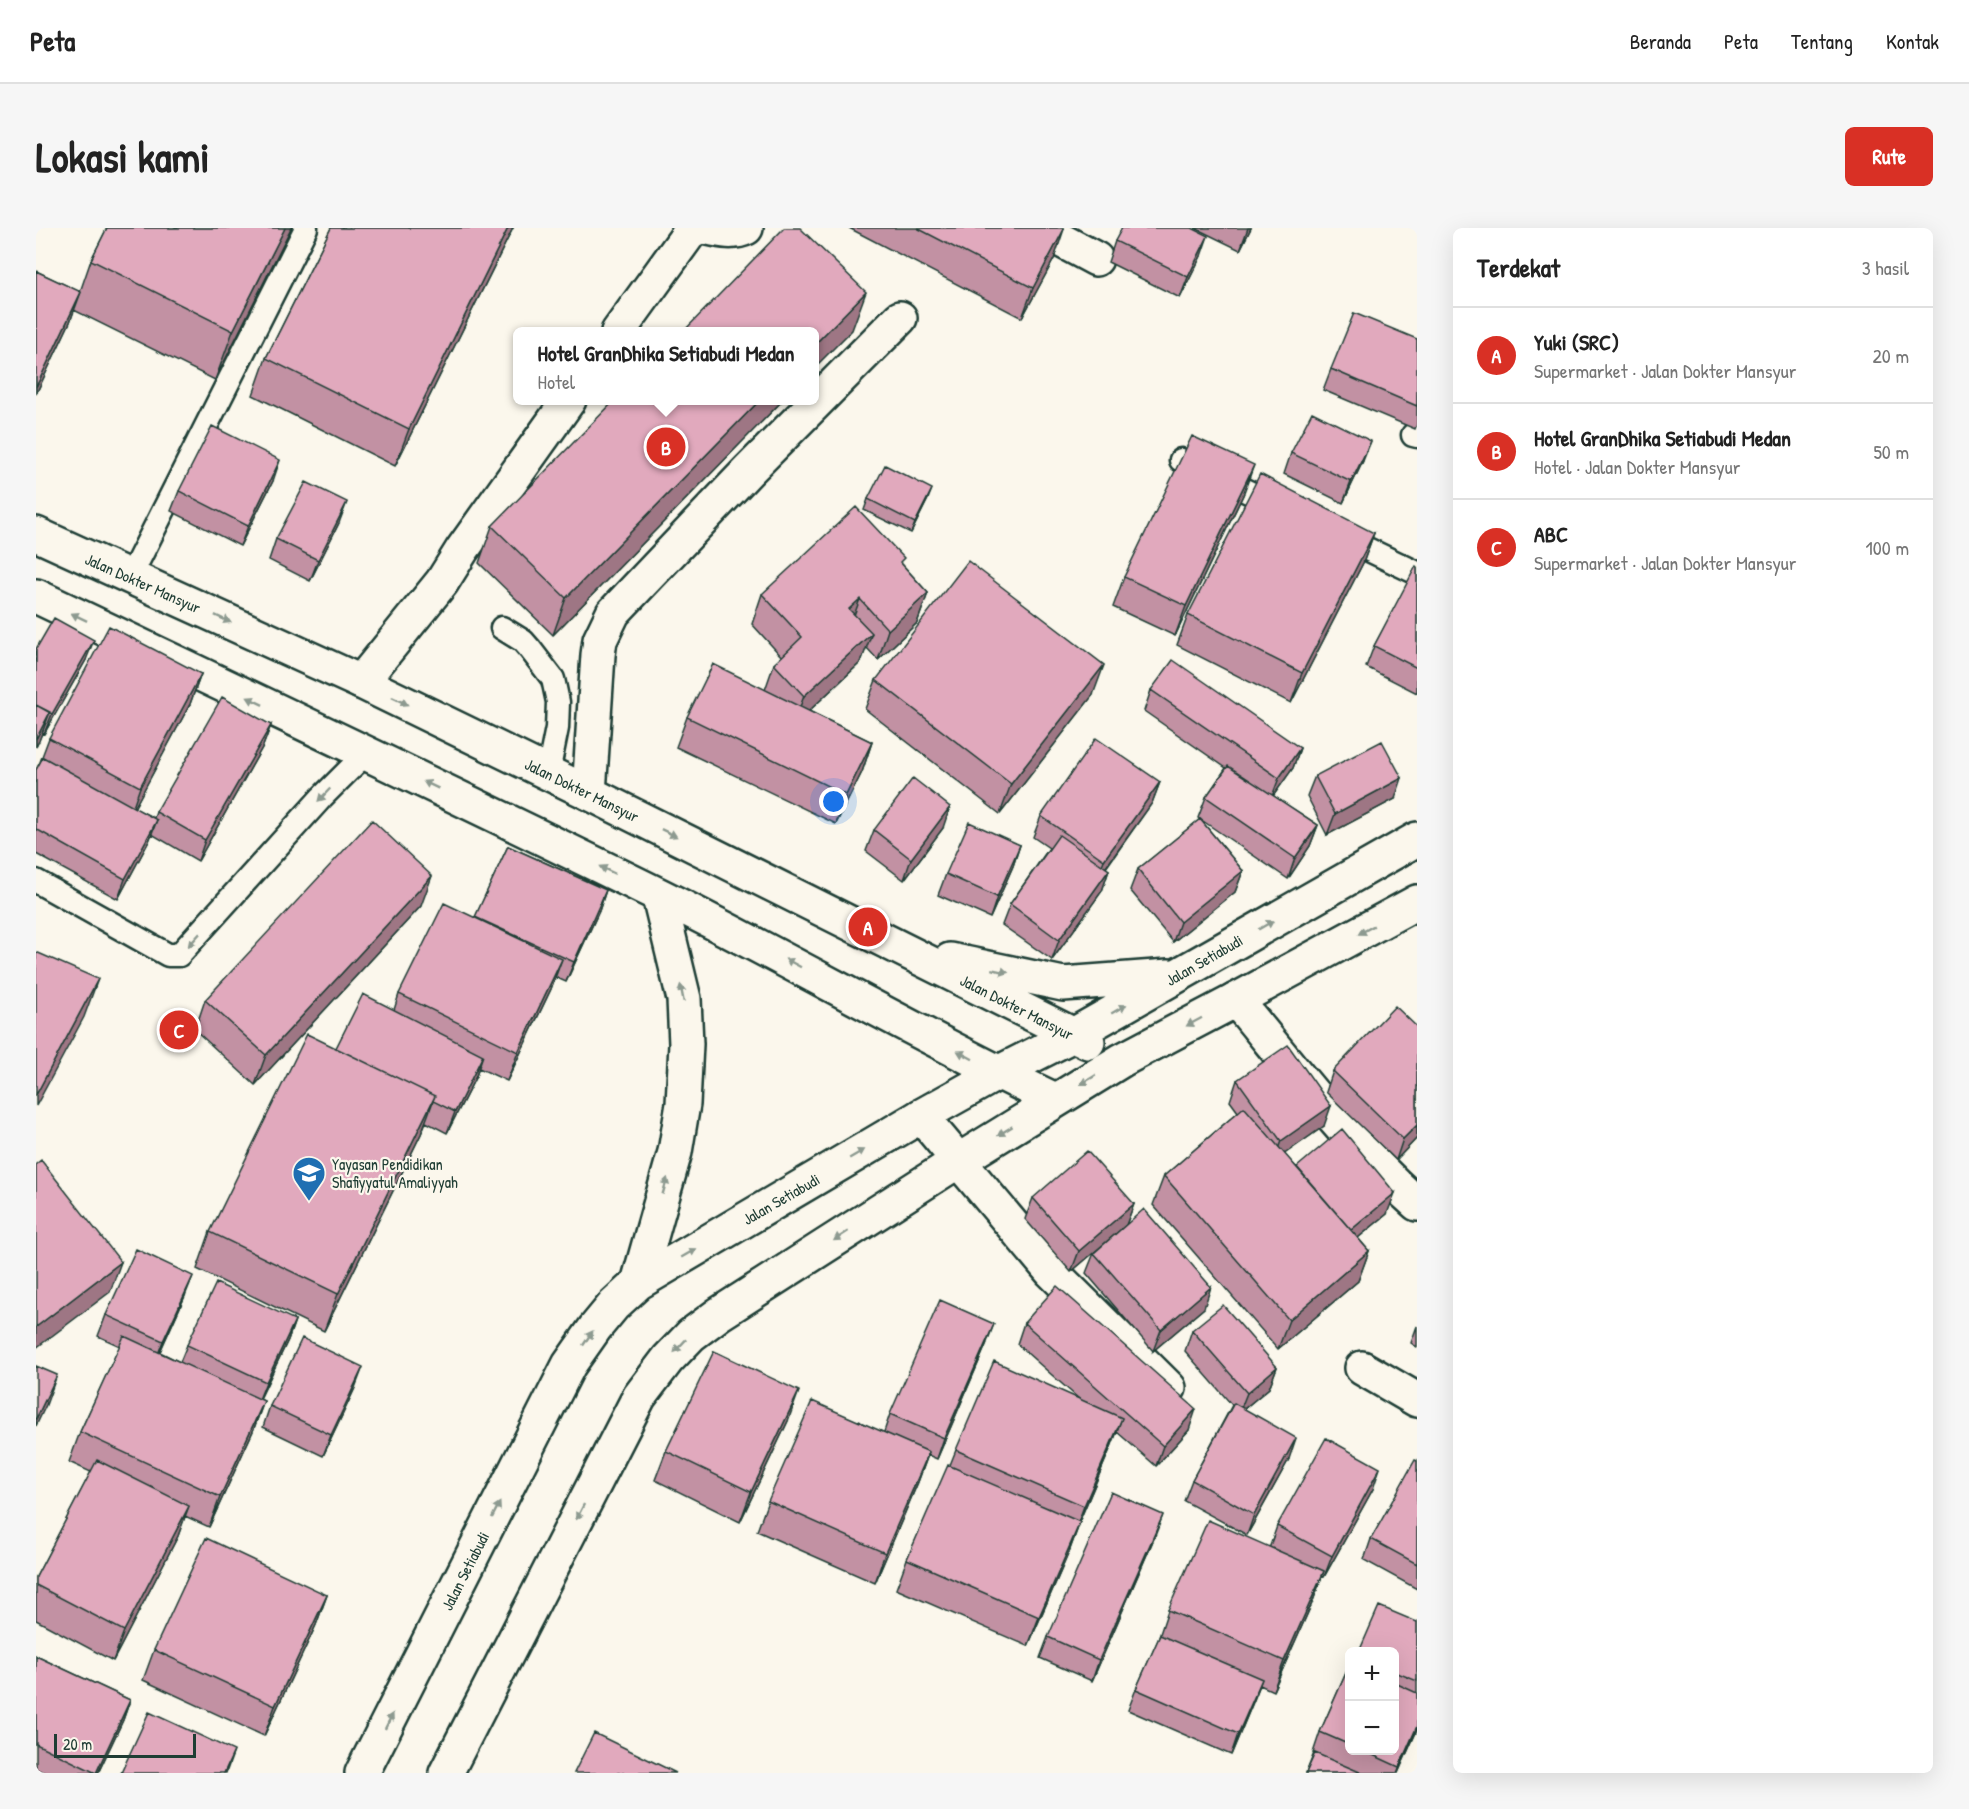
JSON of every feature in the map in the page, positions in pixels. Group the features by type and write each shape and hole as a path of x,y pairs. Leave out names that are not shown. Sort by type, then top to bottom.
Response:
{"main road":[{"path":"622,327 693,228"},
{"path":"708,228 728,232 741,231 746,228"},
{"path":"1038,228 1096,259"},
{"path":"819,400 900,318"},
{"path":"361,682 431,597 565,405"},
{"path":"589,794 598,655 600,640 613,613 814,405"},
{"name":"Jalan Dokter Mansyur","path":"36,534 361,682 1122,1060"},
{"path":"36,596 660,896 1054,1100"},
{"name":"Jalan Setiabudi","path":"362,1773 570,1365 614,1305 638,1283 921,1116 1073,1035 1417,838"},
{"path":"638,1283 675,1152 683,1104 686,1044 684,999 660,896"},
{"path":"446,1773 639,1397 668,1359 691,1335 719,1314 1054,1100 1122,1060 1417,902"},
{"path":"902,949 1063,984 1179,975"},
{"path":"1236,1000 1352,1139 1417,1204"},
{"path":"921,1116 1052,1271 1169,1388"},
{"path":"1362,1368 1417,1400"}],"lane":[{"path":"130,577 306,228"},
{"path":"1181,460 1299,516"},
{"path":"1320,526 1417,573"},
{"path":"502,628 530,649 553,679 558,702 557,728 548,773"},
{"path":"36,880 168,955 179,955 322,797 365,753"}],"building":[{"path":"107,228 285,228 233,331 91,260"},
{"path":"331,228 508,228 409,429 266,358"},
{"path":"784,228 800,228 866,292 819,340 819,327 688,327"},
{"path":"917,228 1063,228 1064,229 1033,288"},
{"path":"1122,228 1192,228 1208,236 1188,277 1115,241"},
{"path":"36,271 81,292 36,387"},
{"path":"1354,313 1417,339 1417,406 1331,369"},
{"path":"610,405 755,405 566,598 492,526"},
{"path":"1312,412 1371,441 1351,482 1291,453"},
{"path":"212,426 280,460 248,526 179,491"},
{"path":"1192,436 1254,465 1186,606 1124,577"},
{"path":"885,465 932,489 915,523 868,499"},
{"path":"1260,474 1374,533 1302,673 1188,615"},
{"path":"306,482 347,502 318,560 276,539"},
{"path":"856,507 904,558 900,562 928,593 888,630 860,599 849,609 872,633 804,696 774,664 802,637 762,594"},
{"path":"968,561 1104,665 1011,784 876,680"},
{"path":"1417,567 1417,668 1374,646"},
{"path":"54,618 94,640 52,714 36,705 36,649"},
{"path":"109,626 201,674 140,787 49,738"},
{"path":"1173,660 1300,748 1279,778 1151,690"},
{"path":"713,664 872,742 846,795 687,717"},
{"path":"222,697 271,725 205,840 156,812"},
{"path":"36,705 50,712 36,739"},
{"path":"1096,738 1160,782 1104,860 1041,816"},
{"path":"1382,741 1402,778 1335,814 1315,776"},
{"path":"43,757 157,820 125,879 36,829 36,770"},
{"path":"1228,766 1318,825 1295,858 1206,797"},
{"path":"913,778 950,807 911,859 874,830"},
{"path":"1200,819 1243,871 1180,922 1138,869"},
{"path":"372,820 432,876 266,1055 205,1000"},
{"path":"969,822 1020,845 997,897 946,874"},
{"path":"1059,835 1109,870 1059,940 1010,904"},
{"path":"508,846 606,890 574,962 475,917"},
{"path":"444,903 562,959 518,1052 399,994"},
{"path":"36,952 98,979 36,1095"},
{"path":"363,994 483,1055 455,1112 433,1101 435,1096 336,1048"},
{"path":"1395,1006 1417,1027 1417,1125 1403,1139 1333,1071"},
{"name":"Yayasan Pendidikan Shafiyyatul Amaliyyah","path":"307,1034 435,1096 338,1294 210,1232"},
{"path":"1288,1045 1331,1106 1281,1141 1237,1080"},
{"path":"1244,1107 1369,1251 1289,1320 1164,1176"},
{"path":"1342,1129 1395,1193 1351,1230 1297,1167"},
{"path":"1087,1151 1134,1204 1079,1251 1033,1198"},
{"path":"41,1160 121,1262 36,1327 36,1164"},
{"path":"1144,1209 1211,1287 1161,1330 1094,1253"},
{"path":"136,1249 193,1276 163,1341 106,1315"},
{"path":"216,1283 295,1320 266,1382 187,1345"},
{"path":"1057,1286 1196,1409 1163,1446 1024,1323"},
{"path":"940,1300 994,1324 944,1438 890,1414"},
{"path":"1223,1305 1277,1367 1247,1393 1192,1330"},
{"path":"124,1336 264,1401 220,1497 80,1432"},
{"path":"302,1338 363,1367 331,1435 270,1406"},
{"path":"714,1351 799,1391 751,1492 666,1451"},
{"path":"994,1361 1122,1418 1084,1506 956,1450"},
{"path":"36,1366 57,1375 36,1419"},
{"path":"812,1401 929,1452 885,1553 768,1501"},
{"path":"1234,1403 1296,1438 1254,1515 1192,1480"},
{"path":"1326,1438 1380,1468 1332,1556 1277,1526"},
{"path":"97,1460 189,1506 124,1631 36,1585 36,1577"},
{"path":"1415,1460 1417,1461 1417,1564 1371,1539"},
{"path":"948,1465 1080,1522 1039,1617 907,1559"},
{"path":"1111,1492 1163,1515 1099,1660 1048,1637"},
{"path":"1208,1520 1324,1571 1284,1661 1168,1610"},
{"path":"206,1538 327,1595 275,1706 154,1650"},
{"path":"1379,1606 1417,1622 1417,1681 1399,1674 1399,1647 1361,1647"},
{"path":"1160,1635 1262,1679 1238,1734 1136,1689"},
{"path":"36,1656 130,1700 96,1773 36,1744"},
{"path":"1345,1675 1345,1743 1320,1732"},
{"path":"1399,1685 1417,1693 1417,1726 1399,1767 1373,1755 1399,1755"},
{"path":"149,1712 234,1751 224,1773 121,1773"},
{"path":"594,1733 676,1773 574,1773"},
{"path":"1315,1753 1362,1773 1306,1773"}],"place":[{"name":"Hotel GranDhika Setiabudi Medan","path":"666,447"},
{"name":"Yuki (SRC)","path":"868,927"},
{"name":"ABC","path":"179,1030"},
{"name":"Yayasan Pendidikan Shafiyyatul Amaliyyah","path":"309,1202"}]}
